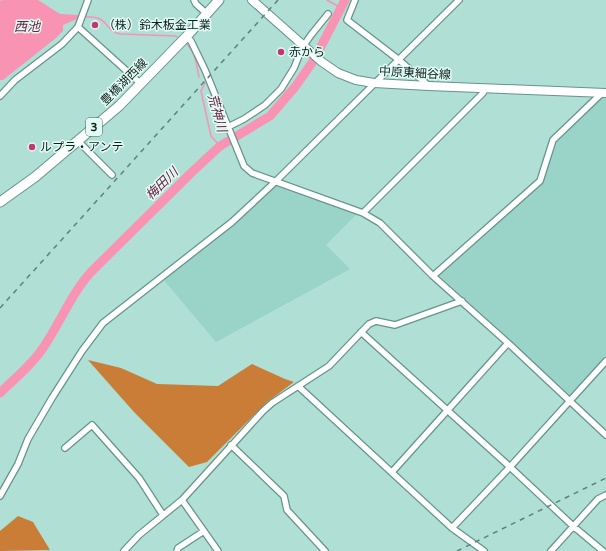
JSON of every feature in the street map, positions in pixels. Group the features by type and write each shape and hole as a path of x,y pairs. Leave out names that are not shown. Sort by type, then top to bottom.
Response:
{"main road":[{"name":"豊橋湖西線","path":"0,202 35,177 119,106 183,40 219,0"},
{"name":"中原東細谷線","path":"252,0 322,62 338,73 356,80 374,83 485,89 604,93"}],"street":[{"path":"0,96 15,80 62,44 78,27 88,0"},
{"path":"194,0 196,4 207,14"},
{"path":"355,0 347,20 429,86"},
{"path":"0,496 18,464 28,439 52,398 82,351 103,323 232,222 275,182 460,0"},
{"path":"229,128 265,105 281,89 311,35 328,14"},
{"path":"78,27 140,83"},
{"path":"183,40 191,41 205,70 244,166 249,170 275,182 363,213 384,227 433,276 508,343 606,435"},
{"path":"363,213 484,93 485,89"},
{"path":"433,276 540,181 553,140 604,93"},
{"path":"78,141 112,175"},
{"path":"124,551 163,515 182,500 263,411 272,403 329,366 369,324 376,321 395,325 462,301"},
{"path":"361,332 573,526 603,551"},
{"path":"392,472 508,343"},
{"path":"452,528 510,467 606,361"},
{"path":"298,386 452,528 484,551"},
{"path":"65,448 92,425 139,478 163,515"},
{"path":"231,445 284,496 287,510 325,551"},
{"path":"551,551 598,499 606,495"},
{"path":"182,500 218,551"},
{"path":"177,551 178,548 204,531"}],"shaded area":[{"path":"603,96 606,96 606,356 570,395 439,275 542,181 557,142"},
{"path":"275,184 357,214 326,245 350,269 216,342 163,279 238,221"},
{"path":"88,360 121,368 157,384 218,386 252,364 294,382 267,402 207,462 189,467 134,412"},
{"path":"18,516 33,522 50,550 0,551 0,531"}],"water":[{"name":"西池","path":"38,0 60,14 78,15 77,19 63,25 63,31 56,38 3,80 0,80 0,1"}],"waterway":[{"path":"327,0 336,5 340,11"},
{"name":"梅田川","path":"0,393 39,354 77,290 91,272 220,146 270,116 295,87 314,60 345,0"},
{"name":"荒神川","path":"84,17 98,18 111,30 121,34 176,36 179,38"},
{"name":"荒神川","path":"185,43 189,46 193,54 199,77"},
{"name":"荒神川","path":"205,83 201,91 211,136 220,146"}],"railway":[{"path":"0,308 278,0"},
{"path":"457,551 606,478"}],"place":[{"name":"（株）鈴木板金工業","path":"95,25"},
{"name":"赤から","path":"281,52"},
{"name":"ルプラ・アンテ","path":"32,147"}]}
